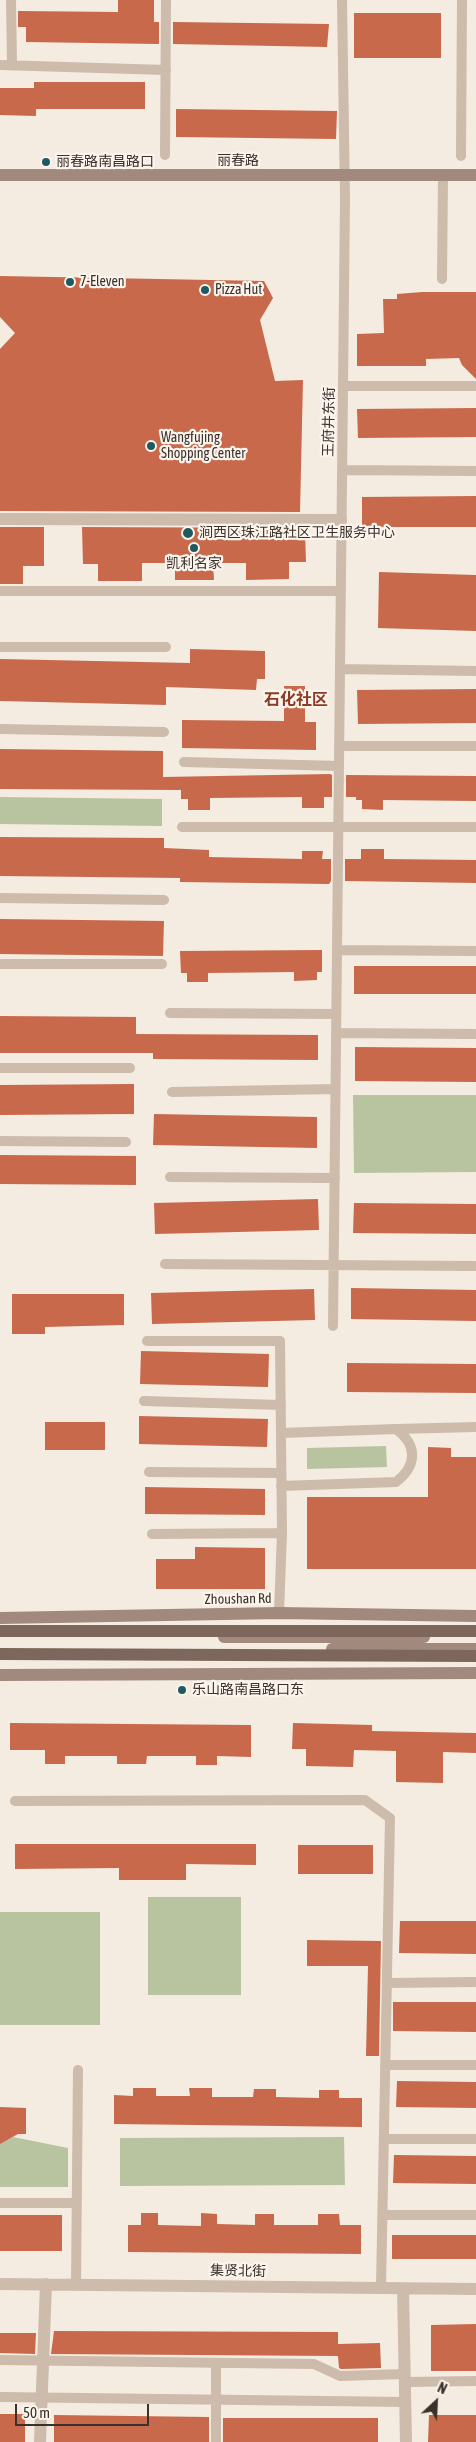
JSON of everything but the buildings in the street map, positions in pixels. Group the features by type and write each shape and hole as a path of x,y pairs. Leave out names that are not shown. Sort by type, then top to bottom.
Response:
{"main road":[{"name":"丽春路","path":"0,175 476,175"},
{"name":"Zhoushan Rd","path":"0,1618 279,1613 476,1616"},
{"path":"0,1631 476,1631"},
{"path":"0,1635 476,1637"},
{"path":"0,1649 476,1649"},
{"path":"0,1654 476,1656"},
{"path":"0,1675 476,1673"}],"street":[{"path":"0,519 341,520"},
{"name":"集贤北街","path":"0,2284 476,2288"},
{"path":"40,2442 46,2284"},
{"path":"403,2288 406,2442"}],"lane":[{"path":"11,0 12,65"},
{"path":"165,155 166,0"},
{"name":"王府井东街","path":"333,1326 345,176 342,0"},
{"path":"461,156 462,0"},
{"path":"0,65 166,70"},
{"path":"442,279 443,176"},
{"path":"343,386 476,386"},
{"path":"342,470 476,471"},
{"path":"0,591 341,591"},
{"path":"0,646 166,647"},
{"path":"340,669 476,671"},
{"path":"0,729 164,732"},
{"path":"339,746 476,746"},
{"path":"184,762 339,766"},
{"path":"182,827 476,827"},
{"path":"0,898 164,900"},
{"path":"337,950 476,951"},
{"path":"0,964 162,964"},
{"path":"170,1013 336,1014"},
{"path":"336,1033 476,1034"},
{"path":"0,1068 130,1068"},
{"path":"172,1092 336,1089"},
{"path":"0,1141 126,1142"},
{"path":"170,1177 335,1178"},
{"path":"164,1264 476,1266"},
{"path":"147,1341 280,1341 282,1533 279,1613"},
{"path":"144,1401 281,1405"},
{"path":"281,1433 476,1427"},
{"path":"281,1486 396,1482 406,1474 412,1462 412,1448 405,1436 396,1429"},
{"path":"149,1472 281,1473"},
{"path":"152,1534 282,1533"},
{"path":"15,1801 365,1800 390,1818 381,2288"},
{"path":"387,1983 476,1982"},
{"path":"386,2065 476,2065"},
{"path":"76,2284 78,2070"},
{"path":"384,2139 476,2138"},
{"path":"0,2203 76,2203"},
{"path":"383,2215 476,2215"},
{"path":"0,2360 314,2364 340,2376 476,2381"},
{"path":"216,2362 216,2442"},
{"path":"0,2398 406,2402"}],"green space":[{"path":"0,797 162,799 162,826 0,824"},
{"path":"353,1095 476,1095 476,1172 354,1173"},
{"path":"386,1446 387,1467 307,1469 307,1448"},
{"path":"148,1897 241,1897 241,1995 148,1995"},
{"path":"0,1912 100,1912 100,2025 0,2025"},
{"path":"13,2137 68,2148 68,2187 0,2187 0,2143"},
{"path":"344,2137 345,2185 120,2186 120,2138"}],"place":[{"name":"丽春路南昌路口","path":"46,162"},
{"name":"7-Eleven","path":"70,282"},
{"name":"Pizza Hut","path":"205,290"},
{"name":"Wangfujing Shopping Center","path":"151,446"},
{"name":"涧西区珠江路社区卫生服务中心","path":"188,533"},
{"name":"凯利名家","path":"194,548"},
{"name":"乐山路南昌路口东","path":"182,1690"}],"district":[{"name":"石化社区","path":"296,700"}]}
